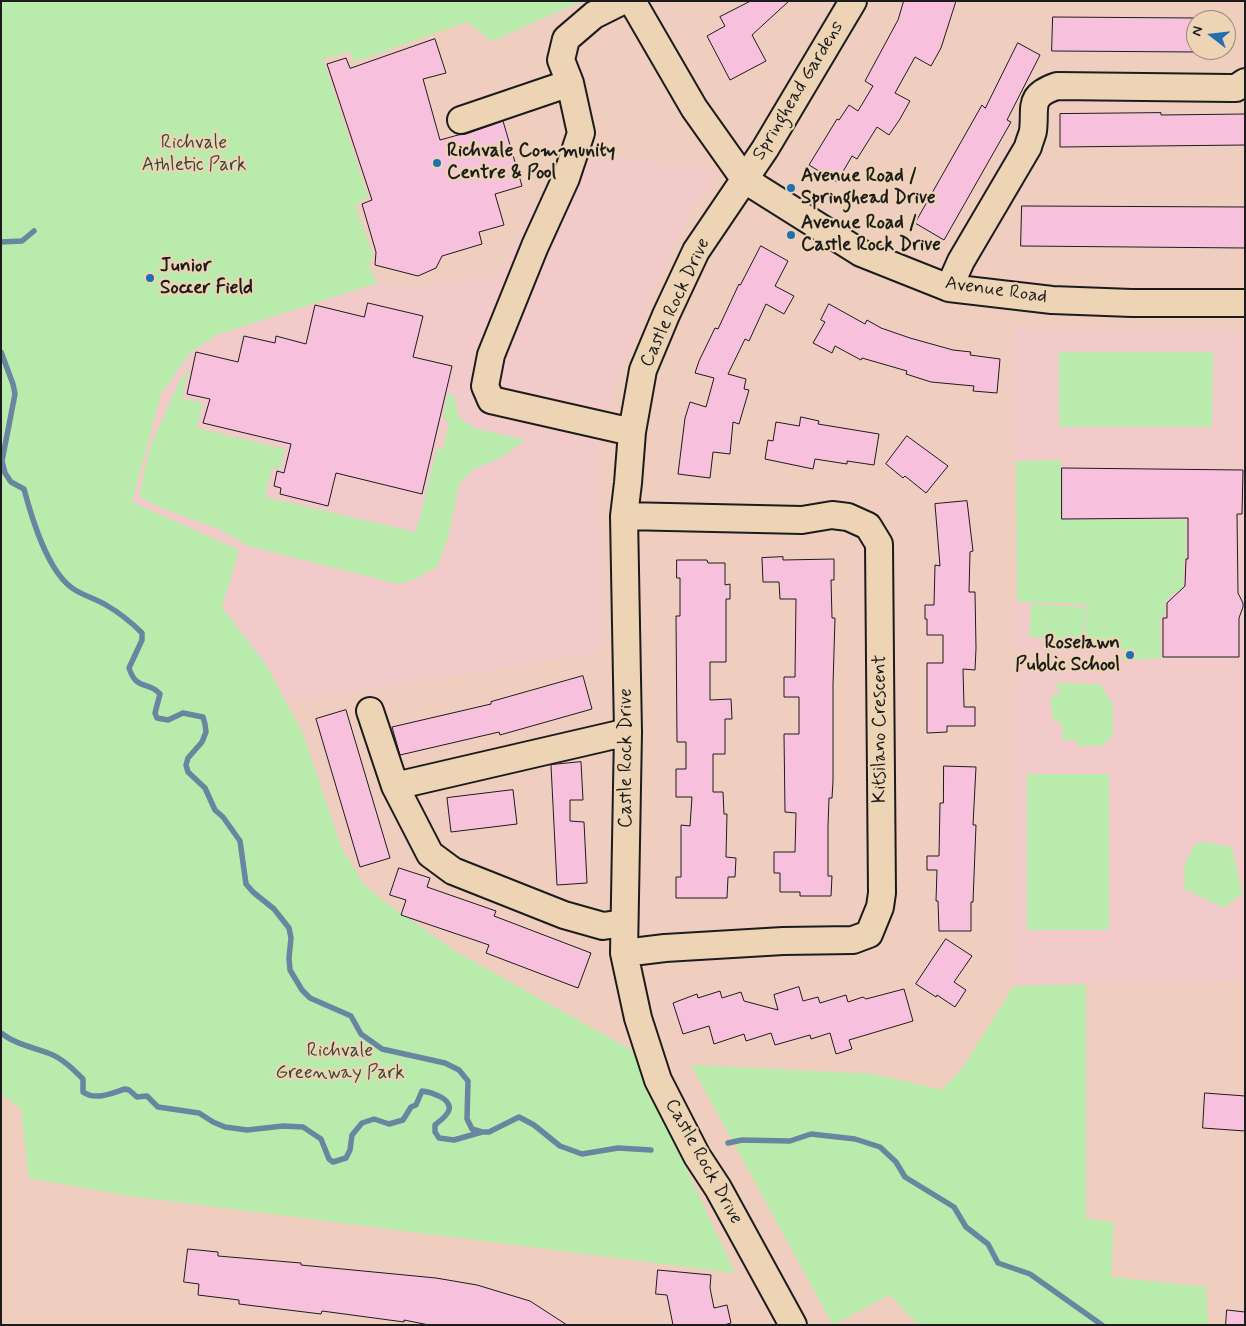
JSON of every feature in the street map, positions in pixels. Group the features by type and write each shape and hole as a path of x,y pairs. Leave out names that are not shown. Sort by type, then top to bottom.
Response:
{"street":[{"path":"622,1 594,15 566,39 561,60 570,83 581,133 566,178 535,246 491,355 485,386 491,400 632,432"},
{"name":"Avenue Road","path":"632,1 694,108 744,180 861,252 949,288 1052,300 1132,303 1245,303"},
{"name":"Springhead Gardens","path":"744,180 786,116 852,1"},
{"path":"949,288 961,261 1028,147 1033,131 1032,116 1035,102 1044,90 1057,86 1236,88 1245,82"},
{"path":"461,120 570,83"},
{"name":"Castle Rock Drive","path":"744,180 696,251 666,315 643,370 632,432 624,516 628,732 624,953 638,1018 658,1080 697,1156 718,1188 793,1325"},
{"name":"Kitsilano Crescent","path":"624,516 802,520 832,515 848,517 868,526 879,544 882,875 880,907 869,934 853,940 665,948 624,953"},
{"path":"370,711 395,786 430,854 453,871 564,915 603,926 624,923"},
{"path":"395,786 628,732"}],"shaded area":[{"path":"563,150 720,170 684,224 619,373 600,446 603,652 287,703 267,666 222,607 132,502 161,394 190,353 216,335 377,283 409,289 501,272"},
{"name":"Roselawn Public School","path":"1015,328 1245,330 1245,980 1014,986"}],"green space":[{"name":"Richvale Greenway Park","path":"1,1 582,1 492,41 467,22 354,62 350,51 323,59 368,197 355,205 373,254 369,266 377,283 216,335 190,353 161,394 132,502 239,550 222,607 267,666 303,734 342,849 364,884 385,902 455,951 631,1050 735,1273 130,1196 29,1178 21,1109 1,1094"},
{"path":"1059,352 1213,352 1212,427 1059,427"},
{"path":"189,368 182,398 203,403 197,428 285,449 280,470 272,468 265,497 416,532 437,448 443,449 449,421 443,419 447,395 454,394 459,417 474,428 525,440 504,456 473,470 459,484 449,534 437,567 415,579 398,584 248,546 219,529 161,508 139,496 150,447 179,382"},
{"path":"1061,460 1061,520 1186,520 1186,557 1184,559 1183,591 1175,592 1165,602 1165,616 1160,617 1161,658 1123,661 1123,649 1085,643 1086,604 1017,602 1016,461"},
{"path":"1031,604 1085,607 1083,640 1029,637"},
{"path":"1056,683 1100,684 1113,705 1113,736 1102,746 1077,746 1075,739 1063,741 1061,722 1053,721 1050,697 1060,694"},
{"path":"1027,774 1109,774 1109,930 1027,930"},
{"path":"1205,842 1232,847 1242,893 1224,908 1183,888 1185,882 1184,866 1194,845"},
{"path":"1086,984 1086,1219 1114,1222 1111,1277 1206,1287 1208,1325 919,1325 889,1295 833,1325 691,1065 874,1074 941,1090 961,1070 1014,986"}],"building":[{"path":"751,1 789,1 752,35 766,61 730,80 707,36 725,26 720,17"},
{"path":"904,1 956,1 941,48 931,66 915,57 895,93 910,101 900,119 889,135 877,127 857,159 852,156 837,182 809,165 837,119 839,120 849,105 858,111 873,86 865,81 898,20"},
{"path":"1053,17 1186,18 1186,52 1052,51"},
{"name":"Richvale Community Centre & Pool","path":"435,39 446,73 423,79 440,140 466,134 503,121 522,186 495,194 504,225 479,232 482,244 442,256 436,268 418,276 375,265 376,252 362,204 372,200 327,64 346,58 350,68"},
{"path":"1018,43 1040,55 1007,120 1011,122 944,240 915,223 982,105 985,108"},
{"path":"1161,113 1161,115 1245,114 1245,145 1060,147 1060,114"},
{"path":"1022,206 1245,207 1245,248 1021,246"},
{"path":"761,246 788,261 775,286 794,296 784,314 766,304 749,341 745,339 728,374 746,379 744,389 749,390 739,424 733,422 730,454 713,452 710,478 678,474 685,418 690,402 706,407 714,378 695,373 699,361 715,328 718,329 739,284"},
{"path":"368,303 423,316 413,357 452,366 422,494 336,473 328,506 280,494 281,488 274,486 277,471 284,473 291,444 203,423 210,399 187,394 196,352 238,362 244,336 275,343 276,336 306,344 315,305 364,317"},
{"path":"829,304 865,324 867,320 881,328 910,338 953,350 971,352 970,355 1000,359 997,393 973,391 974,386 931,382 906,374 907,371 862,358 861,360 835,346 832,353 813,343 825,322 821,320"},
{"path":"801,417 819,421 818,424 879,434 874,465 847,461 847,464 815,459 813,469 765,459 768,440 773,441 776,422 799,426"},
{"path":"907,436 948,466 926,493 886,464"},
{"path":"1062,468 1243,470 1242,514 1237,514 1238,593 1243,603 1239,618 1239,657 1163,657 1163,618 1167,618 1167,603 1185,586 1186,559 1188,559 1188,518 1062,519"},
{"path":"967,501 973,551 970,552 969,592 975,592 976,648 975,670 963,669 964,707 975,707 975,726 947,726 947,732 927,733 927,663 943,663 943,635 927,635 927,619 925,619 925,605 934,605 935,565 940,566 935,504"},
{"path":"783,557 783,560 834,559 834,580 831,580 832,618 835,618 833,781 832,798 829,798 828,826 828,876 832,876 831,896 800,896 800,892 780,892 780,873 774,873 774,852 795,852 796,813 785,812 784,734 799,734 799,697 784,697 784,677 795,677 796,599 780,599 779,582 763,582 762,558"},
{"path":"677,560 707,560 708,563 725,563 725,585 730,584 730,599 726,599 726,662 710,662 710,700 731,699 732,719 725,719 725,754 713,754 713,792 723,792 724,814 727,814 726,857 736,858 735,877 728,877 727,898 676,898 676,877 681,877 681,825 690,826 692,797 676,797 676,769 686,769 686,742 677,742 676,616 680,616 680,578 677,578"},
{"path":"583,676 592,709 500,735 499,732 400,755 392,727 491,704 491,702"},
{"path":"346,710 390,858 360,867 316,719"},
{"path":"581,762 583,800 570,800 570,821 584,822 587,883 557,885 551,765"},
{"path":"944,766 976,767 973,825 976,825 971,931 939,931 938,901 936,901 937,870 927,870 927,856 939,856 940,803 943,803"},
{"path":"513,790 517,824 451,832 447,798"},
{"path":"399,868 430,878 427,887 496,911 494,916 591,953 578,988 486,953 489,945 401,915 406,900 390,895"},
{"path":"946,939 972,956 954,982 966,990 955,1007 916,984"},
{"path":"799,987 803,1001 818,997 820,1003 846,995 848,1002 863,997 866,999 904,989 913,1021 849,1040 852,1049 836,1054 830,1033 811,1039 810,1035 775,1045 771,1033 746,1041 744,1034 714,1044 709,1026 683,1034 673,1003 697,994 698,998 720,991 722,998 741,992 744,1001 778,1010 774,995"},
{"path":"1205,1093 1245,1096 1245,1131 1203,1128"},
{"path":"188,1249 218,1252 218,1256 436,1278 477,1285 530,1301 567,1325 429,1325 404,1320 404,1322 322,1311 321,1314 239,1304 239,1300 198,1295 199,1284 184,1282"},
{"path":"658,1270 711,1275 710,1288 714,1308 727,1305 731,1323 724,1325 673,1325 667,1295 656,1294"},
{"path":"1227,1310 1245,1312 1245,1325 1226,1325"}],"waterway":[{"path":"1,242 22,241 34,231"},
{"path":"1,352 15,394 2,461 5,473 11,482 24,489 42,545 57,572 65,582 75,590 116,611 142,633 142,640 129,668 139,683 151,687 160,694 155,713 157,718 168,720 183,713 203,717 206,732 202,742 188,758 186,765 188,772 205,788 215,810 223,817 240,841 246,884 274,909 289,928 291,938 290,970 302,990 310,998 351,1016 361,1034 382,1049 445,1063 459,1070 468,1081 467,1119 472,1129 482,1132"},
{"path":"1,1033 18,1043 48,1053 63,1061 83,1079 83,1092 88,1095 99,1096 125,1089 137,1097 147,1096 158,1107 199,1113 225,1127 247,1130 283,1126 303,1127 321,1139 329,1159 333,1162 346,1158 350,1150 352,1135 362,1123 374,1119 389,1124 403,1120 411,1107 416,1105 422,1091 440,1096 449,1106 447,1114 435,1125 435,1132 439,1138 454,1140 482,1132 489,1132 519,1117 534,1125 560,1146 582,1154 618,1148 651,1150"},
{"path":"728,1143 742,1140 790,1141 811,1134 855,1139 880,1147 896,1162 905,1177 954,1207 966,1227 988,1244 998,1263 1030,1274 1102,1325"}],"place":[{"name":"Richvale Community Centre & Pool","path":"437,163"},
{"name":"Avenue Road / Springhead Drive","path":"791,188"},
{"name":"Avenue Road / Castle Rock Drive","path":"791,235"},
{"name":"Junior Soccer Field","path":"150,278"},
{"name":"Roselawn Public School","path":"1130,655"}],"park label":[{"name":"Richvale Athletic Park","path":"194,155"}]}
